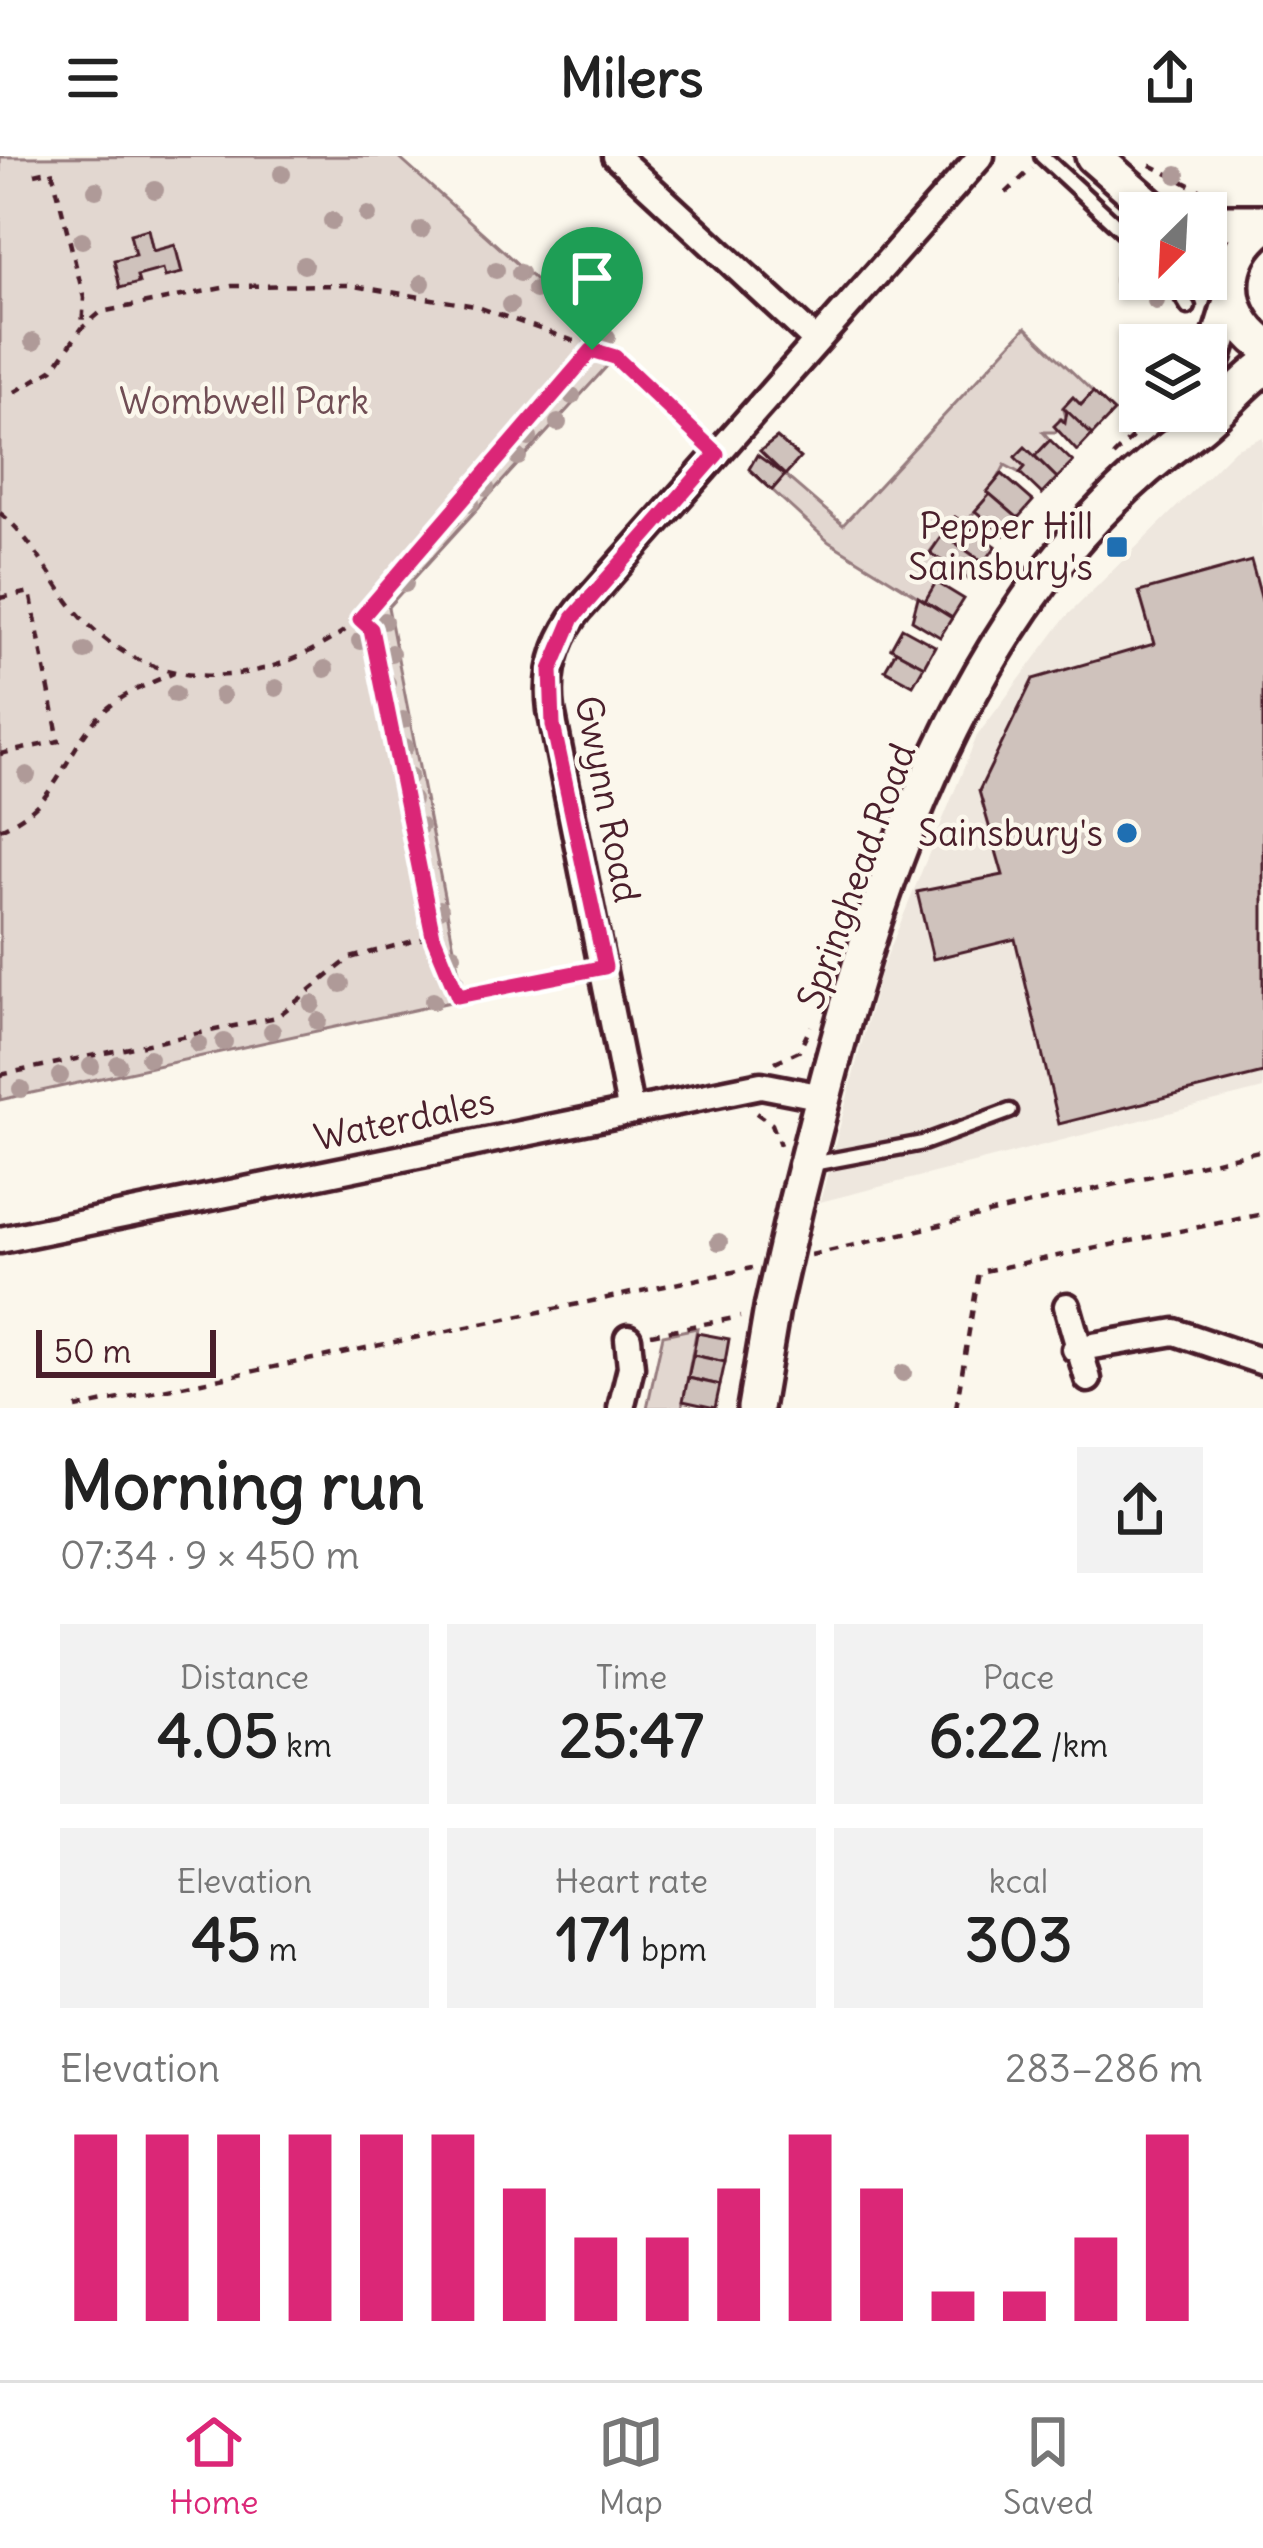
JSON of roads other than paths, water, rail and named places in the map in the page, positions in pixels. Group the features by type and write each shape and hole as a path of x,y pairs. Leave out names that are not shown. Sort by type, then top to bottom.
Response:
{"main road":[{"path":"1093,156 1138,192"},
{"path":"1224,324 1236,259 1263,224 1227,213"},
{"path":"1227,292 1238,317 1263,344"},
{"name":"Springhead Road","path":"1227,400 1263,368"},
{"name":"Springhead Road","path":"755,1408 759,1313 796,1203 792,1162 823,1097 898,856 968,693 1065,551 1165,432"}],"street":[{"path":"616,156 816,341"},
{"name":"Gwynn Road","path":"631,1108 553,725 551,670 573,618 981,156"},
{"name":"Waterdales","path":"0,1240 760,1084 823,1097"},
{"path":"1067,1306 1075,1349 1088,1379"},
{"path":"1075,1349 1174,1332 1263,1362"},
{"path":"621,1408 632,1364 628,1338"}],"lane":[{"path":"1040,164 1119,230"},
{"path":"1183,300 1188,308"},
{"path":"792,1162 923,1143 1010,1112"}],"place":[{"name":"Pepper Hill Sainsbury's","path":"1117,547"},
{"name":"Sainsbury's","path":"1127,833"}],"park label":[{"name":"Wombwell Park","path":"244,401"}]}
